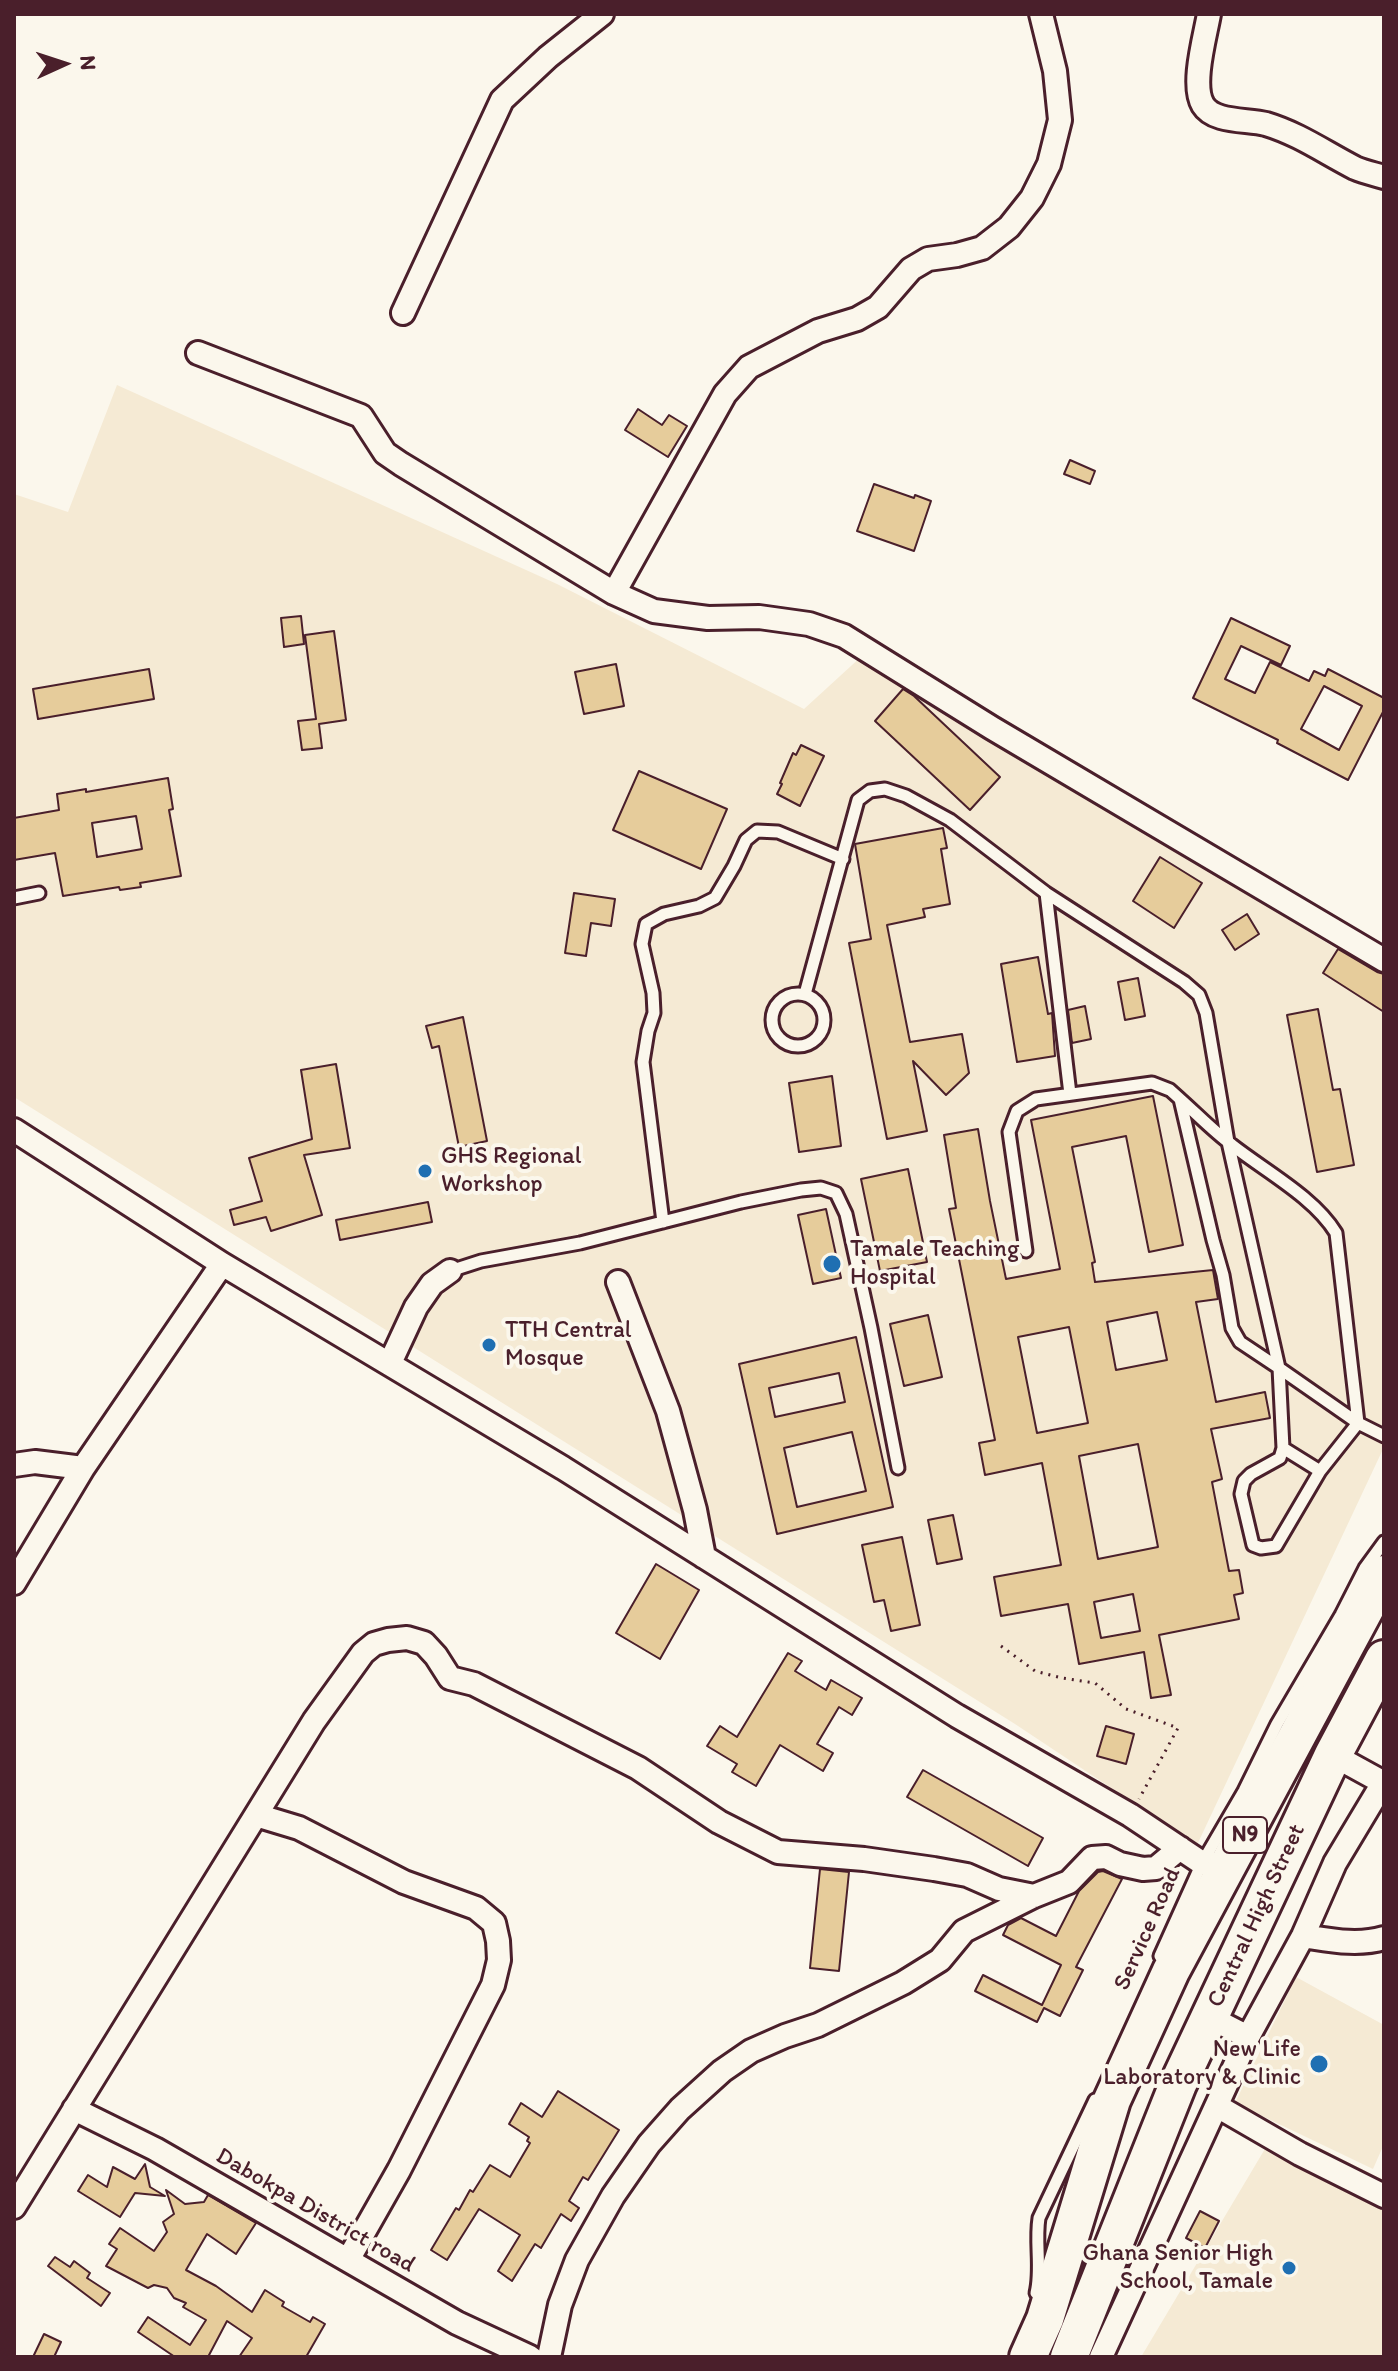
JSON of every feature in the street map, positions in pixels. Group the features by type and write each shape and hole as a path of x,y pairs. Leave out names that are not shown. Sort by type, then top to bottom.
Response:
{"highway":[{"name":"Central High Street","path":"1028,2357 1045,2319 1108,2091 1171,1971 1216,1864 1384,1574"},
{"name":"Central High Street","path":"1069,2357 1154,2142 1209,2017 1333,1755 1384,1659"},
{"path":"1108,2091 1154,2142"}],"street":[{"path":"403,313 502,100 548,57 602,14"},
{"path":"614,593 725,394 749,367 818,331 857,319 878,307 911,269 928,259 982,248 1009,227 1032,198 1049,164 1060,120 1055,71 1041,14"},
{"path":"1209,14 1198,96 1205,109 1217,116 1286,130 1357,169 1384,177"},
{"path":"198,353 361,416 385,453 614,593 654,611 708,618 759,617 809,624 844,636 992,728 1384,960"},
{"path":"14,1130 222,1264 563,1468 957,1716 1130,1815 1180,1848 1216,1864"},
{"path":"14,1583 83,1468 222,1264"},
{"path":"390,1363 416,1307 432,1284 450,1271"},
{"path":"618,1282 668,1411 686,1473 704,1557"},
{"path":"14,1465 35,1462 83,1468"},
{"path":"14,2207 314,1721 363,1653 374,1644 407,1638 424,1643 450,1678 474,1684 638,1768 719,1822 778,1852 934,1869 967,1875 999,1889 1034,1896"},
{"path":"1101,2357 1248,2037 1303,1936 1335,1863 1384,1783 1333,1755"},
{"path":"256,1815 299,1828 404,1882 476,1908 494,1923 498,1941 499,1960 493,1985 411,2147 348,2260"},
{"path":"549,2357 560,2305 577,2260 613,2196 649,2144 680,2109 722,2071 751,2051 818,2025 903,1983 940,1960 964,1931 1069,1882 1092,1858 1106,1857 1120,1864 1143,1869 1156,1868 1180,1848"},
{"path":"1303,1936 1339,1942 1372,1942 1384,1938"},
{"path":"1209,2017 1248,2037"},
{"path":"1217,2106 1300,2154 1384,2196"},
{"name":"Dabokpa District road","path":"74,2109 155,2149 457,2323 530,2357"}],"lane":[{"path":"805,994 858,800 870,791 885,789 906,796 950,820 1046,893 1184,982 1199,995 1206,1013 1228,1142 1279,1368 1283,1448 1280,1458 1251,1474 1244,1481 1241,1494 1253,1545 1261,1548 1276,1546 1320,1471 1358,1423 1336,1233 1328,1220 1314,1206 1228,1142 1170,1090 1152,1083 1036,1099 1017,1111 1009,1132 1026,1251"},
{"path":"663,1222 643,1062 654,1013 653,993 642,944 646,924 664,914 699,906 715,898 746,840 757,831 778,832 843,859"},
{"path":"14,898 39,893"},
{"path":"1046,893 1070,1094"},
{"path":"805,994 820,1006 822,1030 811,1042 795,1046 787,1044 780,1040 772,1025 773,1009 784,997 805,994"},
{"path":"1180,1099 1223,1275 1232,1328 1240,1342 1358,1423 1384,1436"},
{"path":"450,1271 481,1261 580,1243 741,1202 821,1188 836,1193 846,1214 898,1468"},
{"path":"1283,1448 1320,1471"},
{"name":"Service Road","path":"1154,1968 1216,1864 1244,1791 1277,1724 1365,1568 1384,1542"},
{"path":"1034,2299 1039,2283 1036,2237 1039,2218 1108,2091"}],"path":[{"path":"1001,1646 1035,1671 1095,1683 1126,1709 1178,1728 1130,1815"}],"shaded area":[{"name":"Tamale Teaching Hospital","path":"117,385 557,584 804,709 875,644 1158,839 1384,978 1384,1447 1197,1845 1015,1724 14,1097 14,494 68,512"},
{"name":"New Life Laboratory & Clinic","path":"1296,1977 1384,2025 1384,2144 1373,2169 1235,2103"},
{"name":"Ghana Senior High School, Tamale","path":"1278,2127 1384,2180 1384,2357 1141,2357"}],"building":[{"path":"638,409 662,425 669,415 687,426 668,457 625,430"},
{"path":"1070,460 1095,471 1090,484 1064,474"},
{"path":"874,484 931,501 914,551 857,531"},
{"path":"301,616 304,644 284,647 281,618"},
{"path":"1231,618 1290,646 1281,665 1241,646 1225,679 1255,693 1270,662 1309,681 1314,671 1325,676 1328,669 1384,698 1384,710 1348,780 1277,743 1278,740 1193,698","holes":["1324,686 1362,706 1339,750 1301,729"]},
{"path":"334,631 346,720 319,724 322,748 302,750 298,721 316,719 305,635"},
{"path":"616,664 624,706 584,714 575,672"},
{"path":"149,669 154,699 38,719 33,689"},
{"path":"903,689 1000,777 970,810 875,721"},
{"path":"801,745 824,756 800,806 777,794 793,753 796,755"},
{"path":"639,771 727,809 701,869 613,830"},
{"path":"168,778 173,809 169,810 181,876 140,883 141,887 120,890 119,887 63,896 55,853 14,860 14,818 59,810 57,794 86,789 86,792","holes":["136,816 142,849 97,857 92,823"]},
{"path":"943,828 947,848 941,849 950,904 923,909 925,917 887,925 910,1042 962,1034 969,1073 946,1095 913,1061 927,1131 887,1139 849,943 871,939 855,844"},
{"path":"1160,857 1202,883 1174,928 1133,901"},
{"path":"574,893 615,899 611,926 591,923 586,956 565,953"},
{"path":"1247,914 1259,934 1235,950 1222,930"},
{"path":"1338,949 1384,974 1384,1012 1323,973"},
{"path":"1038,957 1048,1014 1052,1013 1055,1056 1017,1062 1001,964"},
{"path":"1138,978 1145,1016 1125,1020 1118,982"},
{"path":"1085,1006 1091,1039 1072,1043 1068,1010"},
{"path":"1318,1009 1333,1090 1340,1089 1354,1165 1317,1172 1287,1015"},
{"path":"463,1017 487,1141 459,1147 439,1046 432,1048 426,1026"},
{"path":"336,1064 350,1148 304,1155 322,1215 271,1231 266,1217 234,1225 230,1210 262,1201 249,1158 312,1139 301,1070"},
{"path":"832,1076 841,1146 799,1152 789,1083"},
{"path":"1153,1096 1183,1245 1149,1252 1126,1136 1072,1147 1095,1262 1092,1263 1095,1282 1213,1270 1218,1299 1196,1302 1216,1402 1265,1392 1270,1418 1211,1429 1222,1479 1212,1482 1229,1571 1239,1570 1243,1593 1234,1595 1239,1619 1159,1635 1171,1695 1151,1698 1144,1652 1079,1664 1068,1604 1001,1616 994,1577 1061,1565 1042,1463 985,1475 979,1443 995,1440 949,1209 956,1208 944,1135 978,1129 1006,1279 1060,1269 1031,1120","holes":["1157,1312 1167,1360 1116,1370 1107,1322","1069,1327 1088,1423 1037,1433 1018,1337","1138,1444 1158,1547 1098,1559 1079,1456","1133,1594 1140,1631 1101,1638 1094,1602"]},
{"path":"908,1169 927,1262 880,1271 861,1179"},
{"path":"428,1202 432,1222 340,1240 336,1220"},
{"path":"826,1209 841,1278 813,1284 798,1215"},
{"path":"928,1315 942,1377 904,1386 890,1324"},
{"path":"856,1337 893,1507 777,1534 739,1364","holes":["839,1373 845,1402 775,1417 769,1388","852,1432 866,1491 797,1507 784,1448"]},
{"path":"953,1515 962,1559 937,1564 928,1520"},
{"path":"902,1537 920,1625 891,1631 884,1600 874,1602 862,1545"},
{"path":"656,1564 699,1590 660,1659 616,1633"},
{"path":"788,1653 802,1661 795,1671 826,1690 831,1680 862,1698 852,1715 839,1707 817,1744 833,1753 823,1771 780,1745 756,1786 732,1772 737,1764 707,1746 720,1726 737,1737"},
{"path":"1106,1726 1134,1734 1126,1764 1097,1756"},
{"path":"923,1770 1043,1838 1028,1866 907,1797"},
{"path":"820,1869 849,1872 839,1971 810,1968"},
{"path":"1098,1872 1122,1879 1076,1967 1083,1970 1060,2016 1044,2008 1037,2022 975,1991 983,1975 1042,2005 1061,1965 1003,1935 1008,1925 1021,1918 1056,1936 1079,1891"},
{"path":"558,2091 619,2130 588,2180 583,2177 569,2201 579,2208 571,2221 561,2214 541,2248 535,2244 512,2281 498,2271 520,2235 479,2209 447,2260 431,2250 456,2208 459,2210 490,2165 510,2177 530,2143 527,2141 529,2137 509,2124 521,2103 542,2117"},
{"path":"145,2164 150,2187 165,2196 135,2193 120,2217 78,2191 88,2175 107,2187 113,2167 135,2179"},
{"path":"166,2190 185,2204 204,2202 208,2195 256,2223 236,2254 207,2234 186,2270 216,2286 252,2312 265,2290 284,2302 282,2306 310,2322 313,2317 325,2324 306,2357 239,2357 252,2338 227,2321 208,2357 175,2357 138,2332 148,2317 190,2345 206,2320 183,2307 186,2303 174,2298 167,2288 154,2285 148,2288 106,2266 117,2249 109,2244 120,2228 154,2251 167,2232 163,2222 174,2214"},
{"path":"1200,2211 1219,2221 1205,2248 1186,2238"},
{"path":"55,2257 70,2267 74,2261 90,2273 87,2278 110,2293 101,2306 48,2266"},
{"path":"44,2334 61,2342 54,2357 33,2357"}],"place":[{"name":"GHS Regional Workshop","path":"425,1171"},
{"name":"Tamale Teaching Hospital","path":"832,1264"},
{"name":"TTH Central Mosque","path":"489,1345"},
{"name":"New Life Laboratory & Clinic","path":"1319,2064"},
{"name":"Ghana Senior High School, Tamale","path":"1289,2268"}]}
